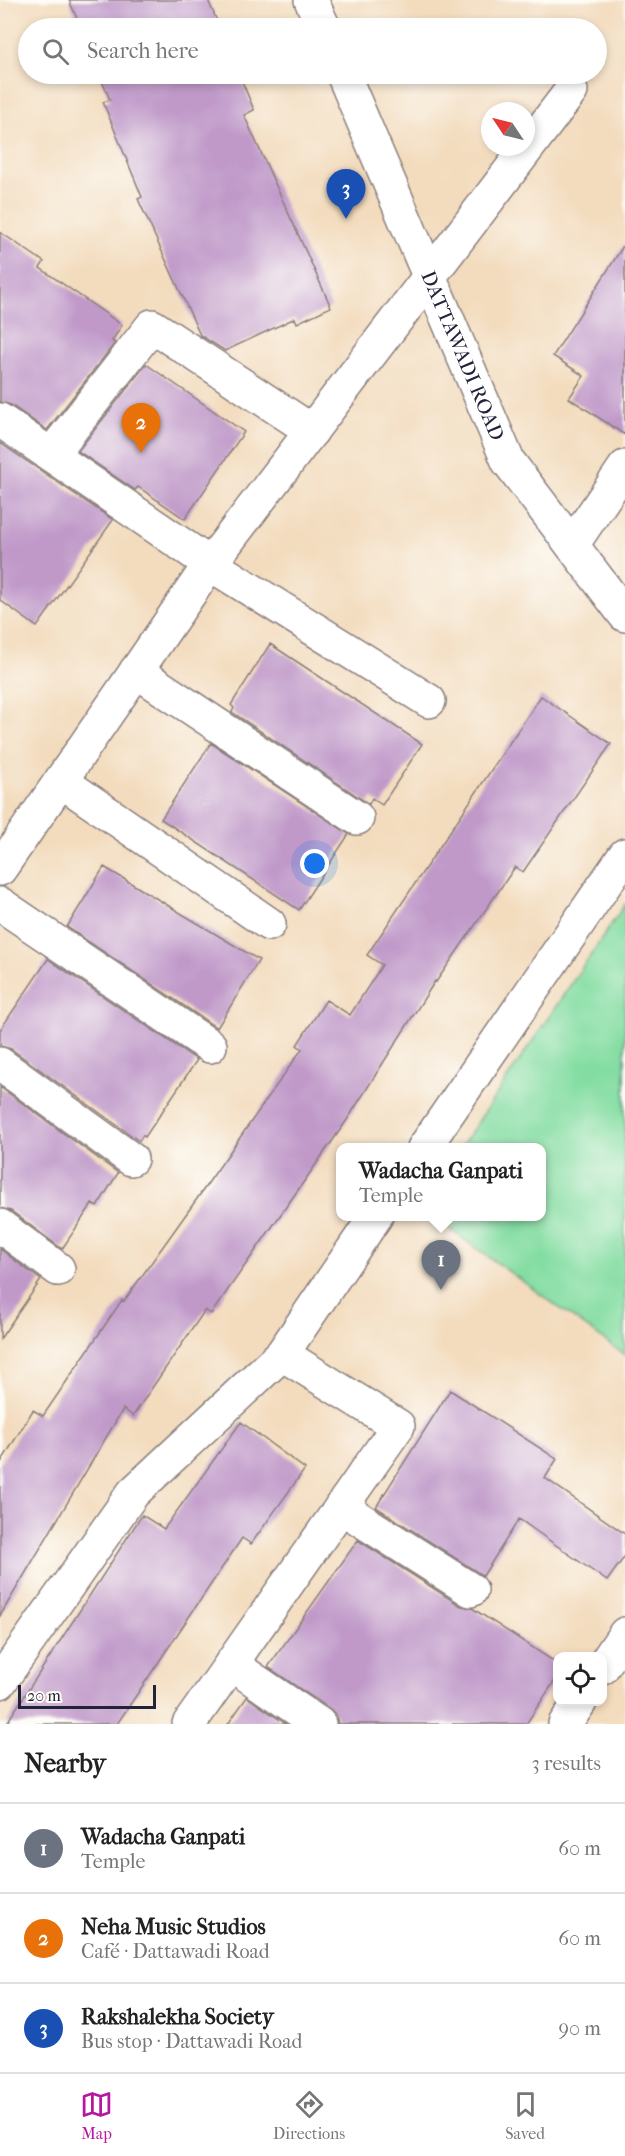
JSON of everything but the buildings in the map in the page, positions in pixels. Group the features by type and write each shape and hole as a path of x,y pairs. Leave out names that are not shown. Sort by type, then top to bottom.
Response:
{"street":[{"path":"311,0 319,18"},
{"name":"DATTAWADI ROAD","path":"347,84 508,461 625,615"},
{"path":"0,869 210,564 572,91"},
{"path":"51,455 152,326 312,431"},
{"path":"0,420 210,564 429,701"},
{"path":"572,545 625,467"},
{"path":"136,671 357,818"},
{"path":"61,781 269,924"},
{"path":"427,1143 625,855"},
{"path":"0,904 210,1046"},
{"path":"0,1064 131,1159"},
{"path":"0,1682 133,1493 282,1354 373,1221"},
{"path":"0,1226 58,1269"},
{"path":"189,1724 398,1426 282,1354"},
{"path":"341,1506 471,1590"},
{"path":"607,1662 625,1634"},
{"path":"231,1664 319,1724"},
{"path":"565,1724 577,1706"}],"green space":[{"path":"625,904 625,1355 439,1221 546,1221 546,1143 464,1143"}],"place":[{"name":"Rakshalekha Society","path":"346,219"},
{"name":"Neha Music Studios","path":"141,453"},
{"name":"Wadacha Ganpati","path":"441,1290"}]}
